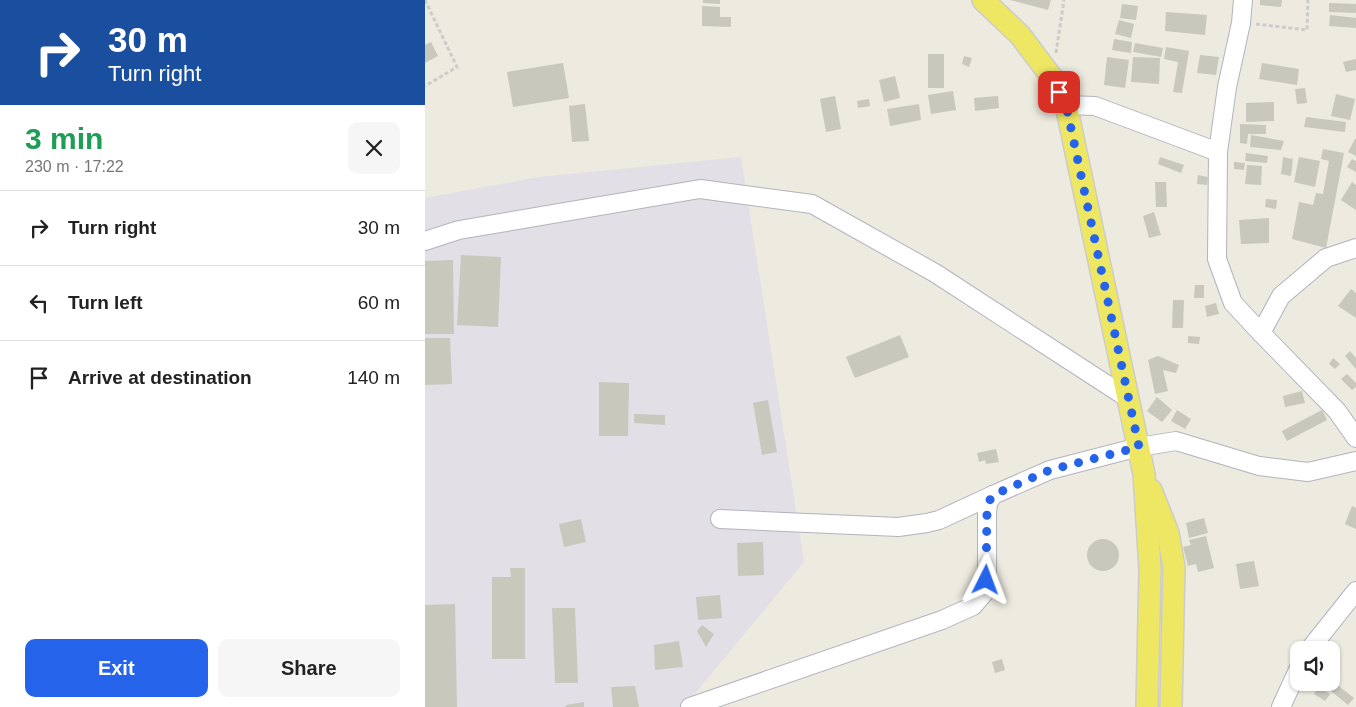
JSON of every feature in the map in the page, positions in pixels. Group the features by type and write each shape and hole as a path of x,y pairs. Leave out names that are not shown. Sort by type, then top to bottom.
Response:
{"main road":[{"path":"983,0 1020,35 1053,79 1066,105 1145,474 1168,533 1174,567 1171,707"},
{"path":"1145,474 1149,568 1147,707"}],"street":[{"path":"1243,0 1241,22 1227,87 1218,152 1217,259 1233,303 1337,411 1356,438"},
{"path":"1066,105 1095,106 1218,152"},
{"path":"425,241 459,230 700,189 813,204 935,273 1129,399"},
{"path":"1261,333 1281,296 1326,258 1356,248"},
{"path":"719,519 898,526 915,525 939,520 1050,470 1139,447 1176,441 1259,466 1308,472 1356,461"},
{"path":"690,707 942,620 973,606 985,592 987,513 988,503 993,495"},
{"path":"1316,641 1356,591"},
{"path":"1281,707 1290,688"}],"path":[{"path":"425,0 457,67 425,86"},
{"path":"1053,79 1064,0"},
{"path":"1241,22 1307,30 1308,0"}],"shaded area":[{"path":"741,157 804,562 684,707 425,707 425,198 539,177"}],"building":[{"path":"703,0 720,0 720,4 703,3"},
{"path":"1010,0 1051,0 1048,10"},
{"path":"1260,0 1282,0 1281,7 1260,5"},
{"path":"1329,3 1356,4 1356,13 1329,12"},
{"path":"1122,4 1138,6 1136,20 1120,18"},
{"path":"702,6 720,7 720,17 731,17 731,27 702,26"},
{"path":"1166,12 1207,15 1205,35 1165,31"},
{"path":"1330,15 1356,18 1356,28 1329,26"},
{"path":"1119,20 1134,24 1131,38 1115,34"},
{"path":"1114,39 1132,42 1131,53 1112,50"},
{"path":"431,42 438,56 425,63 425,45"},
{"path":"1135,43 1163,48 1161,57 1133,52"},
{"path":"1166,47 1189,51 1182,93 1173,92 1178,62 1164,59"},
{"path":"928,54 944,54 944,88 928,88"},
{"path":"1200,55 1219,57 1216,75 1197,73"},
{"path":"964,56 972,58 969,67 962,64"},
{"path":"1107,57 1129,60 1125,88 1104,85"},
{"path":"1133,57 1160,58 1159,84 1131,82"},
{"path":"1356,59 1356,70 1346,72 1343,62"},
{"path":"563,63 569,98 513,107 507,72"},
{"path":"1262,63 1299,69 1297,85 1259,79"},
{"path":"895,76 900,98 884,102 879,80"},
{"path":"1305,88 1307,103 1297,104 1295,89"},
{"path":"953,91 956,110 931,114 928,95"},
{"path":"1336,94 1355,99 1350,120 1331,116"},
{"path":"835,96 841,129 826,132 820,99"},
{"path":"998,96 999,108 975,111 974,98"},
{"path":"869,99 870,106 858,108 857,101"},
{"path":"1274,102 1274,121 1246,122 1246,103"},
{"path":"585,104 589,141 572,142 569,106"},
{"path":"919,104 921,120 890,126 887,109"},
{"path":"1306,117 1346,122 1345,132 1304,127"},
{"path":"1240,124 1266,125 1266,134 1248,134 1247,144 1240,143"},
{"path":"1251,135 1284,141 1281,150 1250,147"},
{"path":"1356,139 1356,156 1348,152"},
{"path":"1323,149 1344,153 1326,248 1292,239 1299,202 1313,205 1316,193 1323,194 1329,161 1321,159"},
{"path":"1246,153 1268,156 1267,163 1245,161"},
{"path":"1160,157 1184,165 1181,173 1158,164"},
{"path":"1283,157 1293,159 1291,176 1281,174"},
{"path":"1299,157 1320,161 1315,187 1294,182"},
{"path":"1352,159 1356,161 1356,172 1347,167"},
{"path":"1234,162 1245,163 1244,170 1234,169"},
{"path":"1247,165 1262,166 1261,185 1245,184"},
{"path":"1198,175 1208,177 1207,185 1197,184"},
{"path":"1155,182 1166,182 1167,207 1156,207"},
{"path":"1352,182 1356,185 1356,210 1341,200"},
{"path":"1266,199 1277,200 1276,209 1265,207"},
{"path":"1154,212 1161,235 1149,238 1143,216"},
{"path":"1269,218 1269,243 1241,244 1239,220"},
{"path":"461,255 501,257 498,327 457,325"},
{"path":"453,260 454,334 425,334 425,261"},
{"path":"1195,285 1204,285 1204,298 1194,298"},
{"path":"1351,289 1356,293 1356,318 1338,306"},
{"path":"1173,300 1184,300 1183,328 1172,328"},
{"path":"1216,303 1219,314 1207,317 1205,306"},
{"path":"900,335 909,357 855,378 846,357"},
{"path":"1188,336 1200,337 1199,344 1188,343"},
{"path":"425,338 450,338 452,384 425,385"},
{"path":"1350,351 1356,358 1356,369 1345,356"},
{"path":"1158,356 1179,365 1176,373 1163,370 1168,391 1155,394 1148,360"},
{"path":"1333,358 1340,364 1335,369 1329,364"},
{"path":"1347,374 1356,383 1356,387 1352,390 1341,379"},
{"path":"599,382 629,383 628,436 599,436"},
{"path":"1302,391 1305,403 1285,407 1283,396"},
{"path":"1157,397 1172,410 1162,422 1147,411"},
{"path":"768,400 777,452 762,455 753,403"},
{"path":"1177,410 1191,419 1185,429 1171,421"},
{"path":"1322,410 1327,420 1287,441 1282,431"},
{"path":"634,414 665,415 665,425 634,423"},
{"path":"996,449 999,462 986,464 985,460 979,462 977,453"},
{"path":"1352,506 1356,508 1356,529 1345,524"},
{"path":"1204,518 1208,533 1189,538 1186,523"},
{"path":"581,519 586,542 564,547 559,524"},
{"path":"1206,536 1214,568 1198,572 1196,564 1188,566 1183,547 1191,545 1189,540"},
{"path":"1103,539 1109,540 1114,544 1118,549 1118,561 1114,566 1109,570 1103,571 1097,570 1092,566 1088,561 1087,555 1088,549 1092,544 1097,540"},
{"path":"763,542 764,575 738,576 737,543"},
{"path":"1254,561 1259,586 1240,589 1236,564"},
{"path":"510,568 525,568 525,659 492,659 492,577 511,577"},
{"path":"720,595 722,618 698,620 696,597"},
{"path":"455,604 457,707 425,707 425,605"},
{"path":"552,608 575,608 578,683 555,683"},
{"path":"702,625 714,634 706,647 697,631"},
{"path":"679,641 683,667 655,670 654,645"},
{"path":"1002,659 1005,670 995,673 992,662"},
{"path":"635,686 639,707 613,707 611,687"},
{"path":"1340,687 1354,698 1348,705 1331,691 1340,691"},
{"path":"1316,691 1325,691 1330,694 1325,701 1314,694"},
{"path":"584,702 584,707 566,707 566,705"}],"route":[{"path":"986,580 988,552 987,513 988,503 993,495 1050,470 1139,447 1066,105 1059,92"}]}
